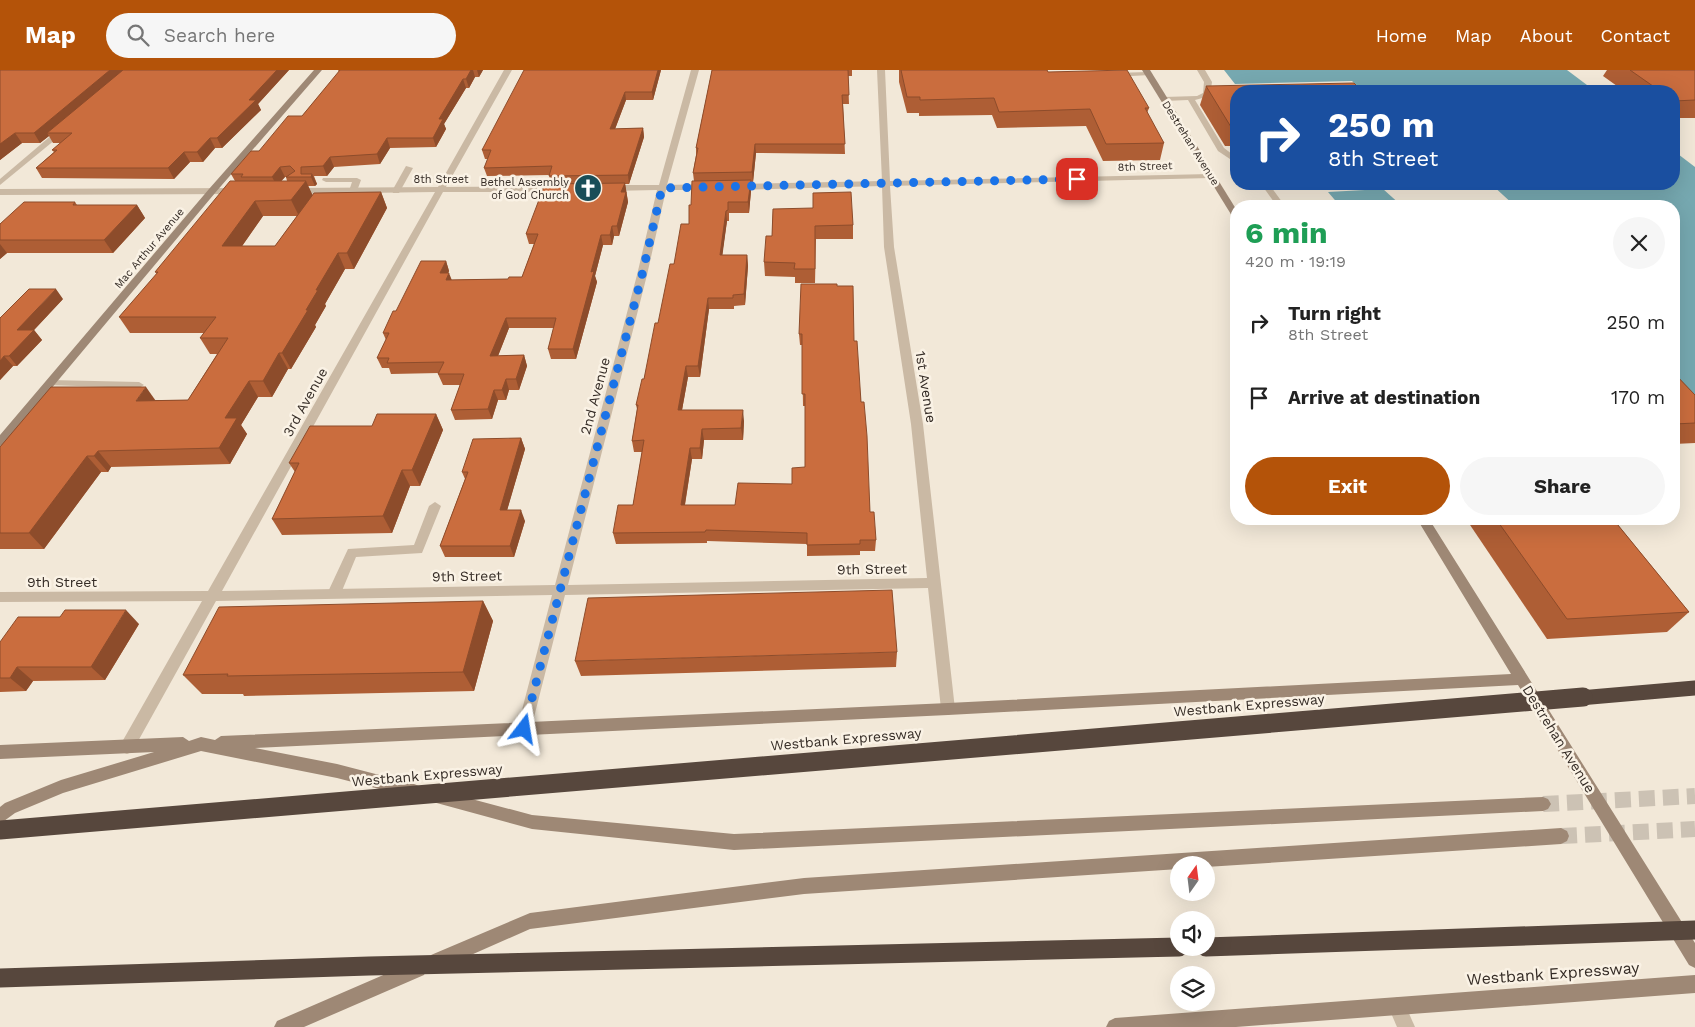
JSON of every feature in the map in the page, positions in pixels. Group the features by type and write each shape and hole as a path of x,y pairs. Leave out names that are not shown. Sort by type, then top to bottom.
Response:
{"highway":[{"name":"Westbank Expressway","path":"0,830 1695,688"},
{"path":"1215,947 1695,930"},
{"path":"0,978 370,966 1170,948"}],"main road":[{"name":"Mac Arthur Avenue","path":"0,442 212,191 318,70"},
{"name":"Destrehan Avenue","path":"1147,72 1230,206"},
{"name":"Destrehan Avenue","path":"1427,525 1695,959"},
{"name":"Westbank Expressway","path":"0,752 948,709 1522,679"},
{"path":"0,817 10,808 61,788 201,744 338,771 532,822 734,842 1543,804"},
{"path":"283,1027 530,921 804,886 1561,836"},
{"name":"Westbank Expressway","path":"1115,1027 1220,1023 1397,1006 1695,984"}],"street":[{"name":"3rd Avenue","path":"127,747 214,596 508,70"},
{"name":"2nd Avenue","path":"524,729 642,275 662,188 695,70"},
{"name":"1st Avenue","path":"881,70 889,247 917,424 948,709"},
{"path":"1164,99 1191,99 1208,94 1208,82 1200,70"},
{"path":"1101,76 1147,72"},
{"path":"1191,99 1221,149 1230,156"},
{"path":"0,183 67,127"},
{"path":"396,191 409,168"},
{"name":"8th Street","path":"604,188 885,184 1211,176"},
{"path":"319,191 322,180 357,180 353,191"},
{"name":"8th Street","path":"280,191 565,189"},
{"path":"1269,190 1276,200"},
{"path":"0,192 251,191"},
{"path":"50,383 139,385"},
{"path":"334,594 352,552 418,550 435,506"},
{"name":"9th Street","path":"0,598 935,583"},
{"path":"1397,1006 1406,1027"}],"water":[{"path":"1224,70 1567,70 1587,85 1356,85 1352,81 1235,84"},
{"path":"1680,156 1695,167 1695,417 1680,401 1680,200 1508,200 1498,190 1680,190"},
{"path":"1384,190 1395,200 1335,200 1328,192"}],"building":[{"path":"0,70 110,70 34,133 15,133 0,144"},
{"path":"123,70 277,70 249,100 256,100 217,138 210,138 197,152 184,152 168,168 36,168 57,150 52,150 72,133 47,133"},
{"path":"340,70 471,70 466,79 463,79 439,119 443,119 433,138 387,138 377,154 330,157 323,166 301,167 301,174 312,174 311,177 286,177 295,171 290,166 280,167 272,177 241,177 243,174 231,174 251,151 259,151 288,116 302,116"},
{"path":"524,70 658,70 652,92 625,92 610,129 643,128 628,175 549,176 552,166 484,168 491,150 482,150"},
{"path":"712,70 848,70 849,95 842,95 845,144 755,144 752,172 693,173 698,148 696,148"},
{"path":"901,70 1047,70 1048,72 1127,70 1149,108 1145,108 1164,143 1106,144 1090,109 999,112 994,98 920,100 920,97 907,97"},
{"path":"1630,70 1695,70 1695,100 1680,101 1680,85 1651,85"},
{"path":"1354,83 1356,85 1255,85"},
{"path":"1206,86 1230,86 1230,125"},
{"path":"751,180 748,202 728,202 720,255 747,255 744,294 733,295 733,298 708,298 698,366 686,366 678,410 743,410 741,428 702,429 700,448 690,448 681,505 735,505 738,483 792,484 792,468 805,467 805,394 802,394 802,334 799,334 801,284 853,286 854,341 857,341 861,402 864,402 870,512 874,512 876,540 860,540 860,544 807,545 807,533 706,530 705,532 613,533 618,505 633,505 644,440 632,441 638,405 636,405 642,379 644,379 655,323 658,323 670,264 674,264 681,224 689,224 692,181"},
{"path":"230,181 306,181 291,200 255,201 222,246 275,246 314,193 381,192 347,253 338,253 316,290 318,290 306,310 308,310 263,381 249,381 225,418 237,418 219,448 98,451 94,456 87,456 29,533 0,533 0,447 51,387 146,387 136,401 188,400 228,338 200,338 216,317 119,317 158,272 155,272"},
{"path":"625,183 621,192 626,192 617,226 612,226 610,235 601,235 591,272 594,271 573,349 548,349 556,318 506,318 490,356 524,355 516,379 506,379 502,390 494,390 488,409 451,410 464,374 438,374 444,362 387,363 389,358 377,358 389,333 383,333 421,261 446,261 440,273 449,273 446,280 522,277 538,234 526,234 545,184"},
{"path":"851,192 853,225 815,226 815,269 794,269 795,263 764,262 766,236 772,236 773,209 813,208 813,193"},
{"path":"24,202 75,202 73,205 137,205 104,240 0,240 0,224"},
{"path":"29,289 56,289 17,330 34,330 9,356 4,356 0,361 0,318"},
{"path":"1680,379 1695,395 1695,423 1680,424"},
{"path":"377,414 436,414 412,470 402,470 383,516 272,519 299,463 289,463 310,426 372,426"},
{"path":"521,438 500,510 521,510 510,546 440,546 468,472 462,472 473,439"},
{"path":"1500,525 1618,525 1689,612 1567,619"},
{"path":"892,590 897,652 575,661 588,598"},
{"path":"483,601 463,672 183,675 219,607"},
{"path":"65,610 126,610 91,667 17,667 10,678 0,678 0,642 18,617 60,617"}],"tunnel":[{"path":"1543,804 1695,796"},
{"path":"1561,836 1695,829"}],"place":[{"name":"Bethel Assembly of God Church","path":"588,188"}],"route":[{"path":"524,729 642,275 662,188 1077,179"}]}
